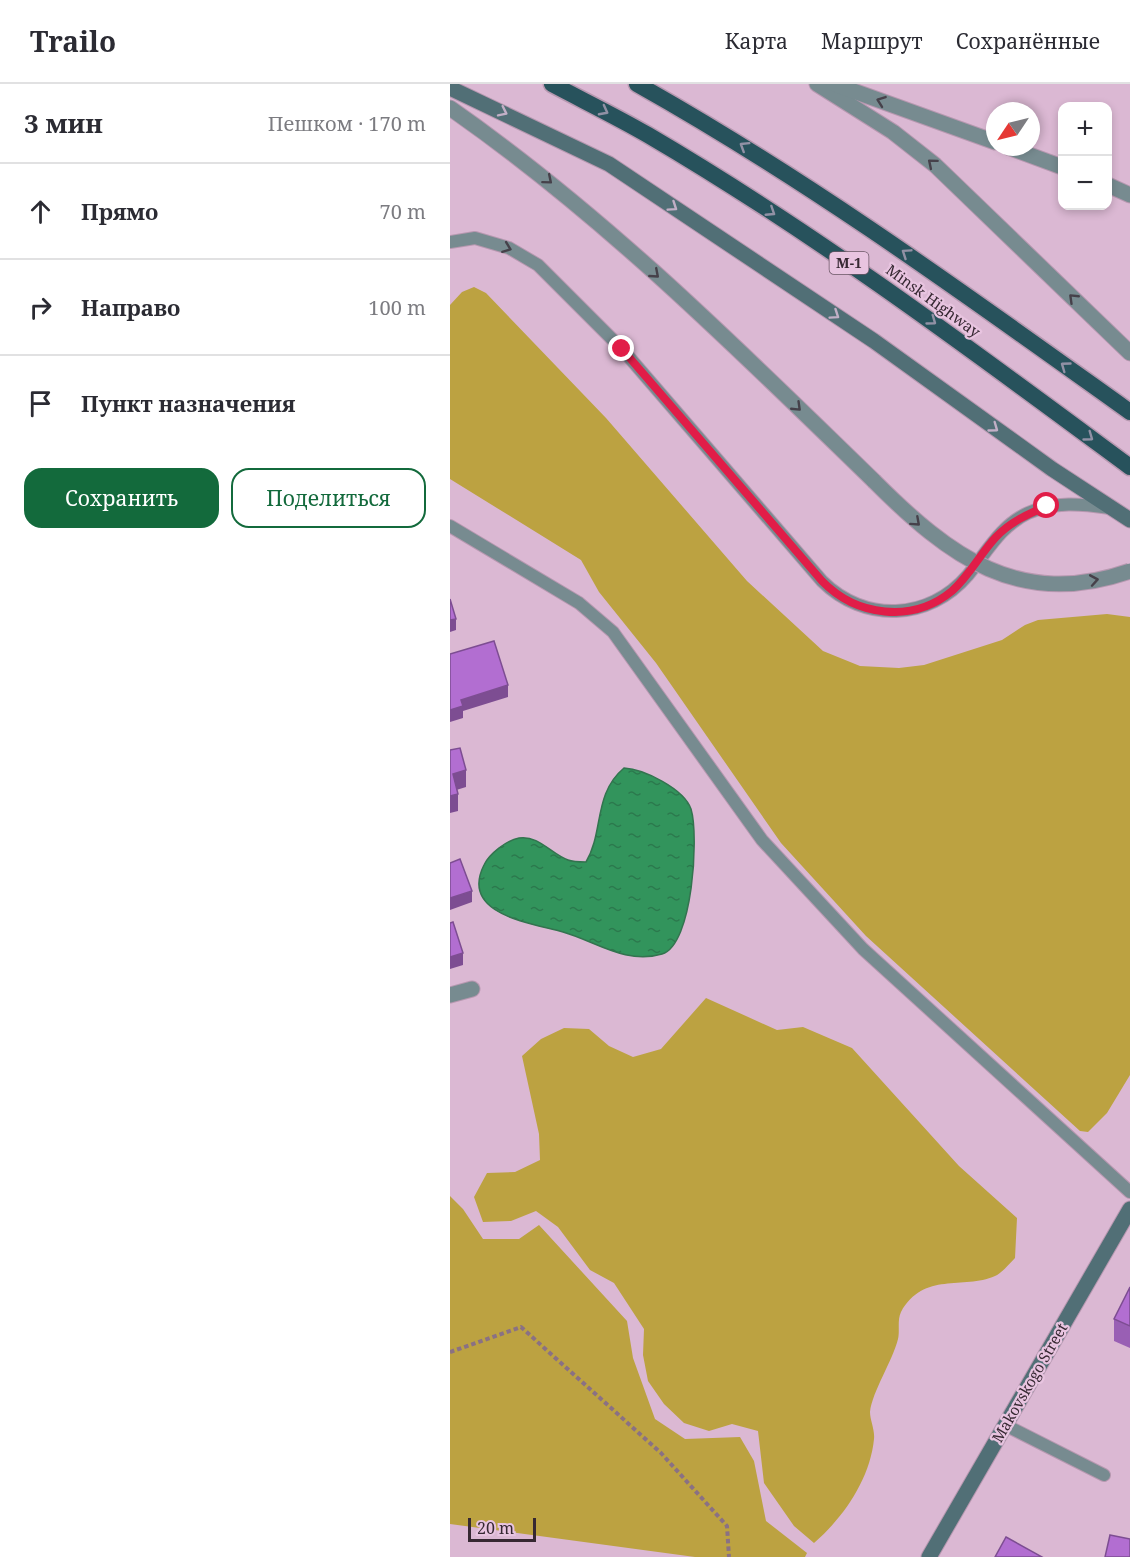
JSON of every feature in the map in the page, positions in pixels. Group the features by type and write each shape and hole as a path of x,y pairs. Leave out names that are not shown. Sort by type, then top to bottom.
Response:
{"highway":[{"name":"Minsk Highway","path":"552,84 647,135 820,244 904,301 1130,467"},
{"name":"Minsk Highway","path":"637,84 816,191 1130,412"}],"main road":[{"path":"450,88 609,164 874,341 1052,469 1130,520"},
{"name":"Makovskogo Street","path":"929,1557 1130,1209"}],"street":[{"path":"817,84 892,132 935,165 1130,353"},
{"path":"834,84 986,139"},
{"path":"450,108 515,154 669,285 940,543 980,566 1006,576 1060,583 1087,582 1130,571"},
{"path":"1032,156 1058,166"},
{"path":"1112,187 1130,195"},
{"path":"450,995 472,989"}],"lane":[{"path":"450,242 475,238 509,248 538,265 622,349 822,581 834,593 852,603 874,611 897,613 917,609 950,592 967,575 995,537 1028,514 1047,506 1073,504 1114,509"},
{"path":"450,526 579,603 613,632 762,840 863,949 1130,1192"},
{"path":"1005,1425 1104,1475"}],"path":[{"path":"450,1352 521,1327 661,1453 727,1526 729,1557"}],"shaded area":[{"path":"474,287 486,293 606,418 747,581 823,651 860,666 899,668 924,665 1002,640 1025,625 1038,620 1107,614 1130,617 1130,1075 1107,1113 1088,1132 1080,1131 866,936 781,843 656,663 599,592 581,560 450,479 450,305 462,292"},
{"path":"706,998 777,1030 803,1027 852,1048 959,1166 1017,1218 1015,1258 1000,1273 983,1280 932,1286 910,1299 901,1312 899,1336 870,1412 874,1439 867,1468 861,1483 845,1509 814,1543 794,1526 764,1483 758,1431 732,1424 709,1431 684,1423 664,1404 648,1381 643,1355 644,1329 614,1283 590,1270 558,1227 536,1211 511,1221 483,1222 474,1197 487,1173 515,1172 540,1160 539,1134 522,1056 541,1039 564,1028 589,1029 609,1046 633,1057 661,1049"},
{"path":"450,1196 463,1209 483,1239 519,1239 539,1225 627,1321 633,1358 655,1419 685,1439 740,1437 754,1461 766,1521 807,1553 805,1557 695,1557 450,1524"}],"water":[{"path":"624,768 642,772 662,781 680,794 691,809 694,864 691,888 681,931 672,946 662,954 649,957 623,954 563,932 518,920 490,906 481,895 479,882 484,865 494,852 509,842 519,838 533,839 568,860 586,862 592,850 603,801 614,778"}],"building":[{"path":"450,599 456,619 450,620"},
{"path":"494,641 508,685 461,700 463,706 450,710 450,654"},
{"path":"460,748 466,770 453,774 458,794 450,796 450,750"},
{"path":"460,859 472,891 450,898 450,863"},
{"path":"453,922 463,953 450,957 450,923"},
{"path":"1130,1287 1130,1326 1114,1319"},
{"path":"1110,1535 1130,1539 1130,1557 1105,1557"},
{"path":"1006,1537 1042,1557 995,1557"}],"route":[{"path":"622,349 822,581 834,593 852,603 874,611 897,613 917,609 935,601 950,592 967,575 995,537 1011,523 1047,506"}]}
